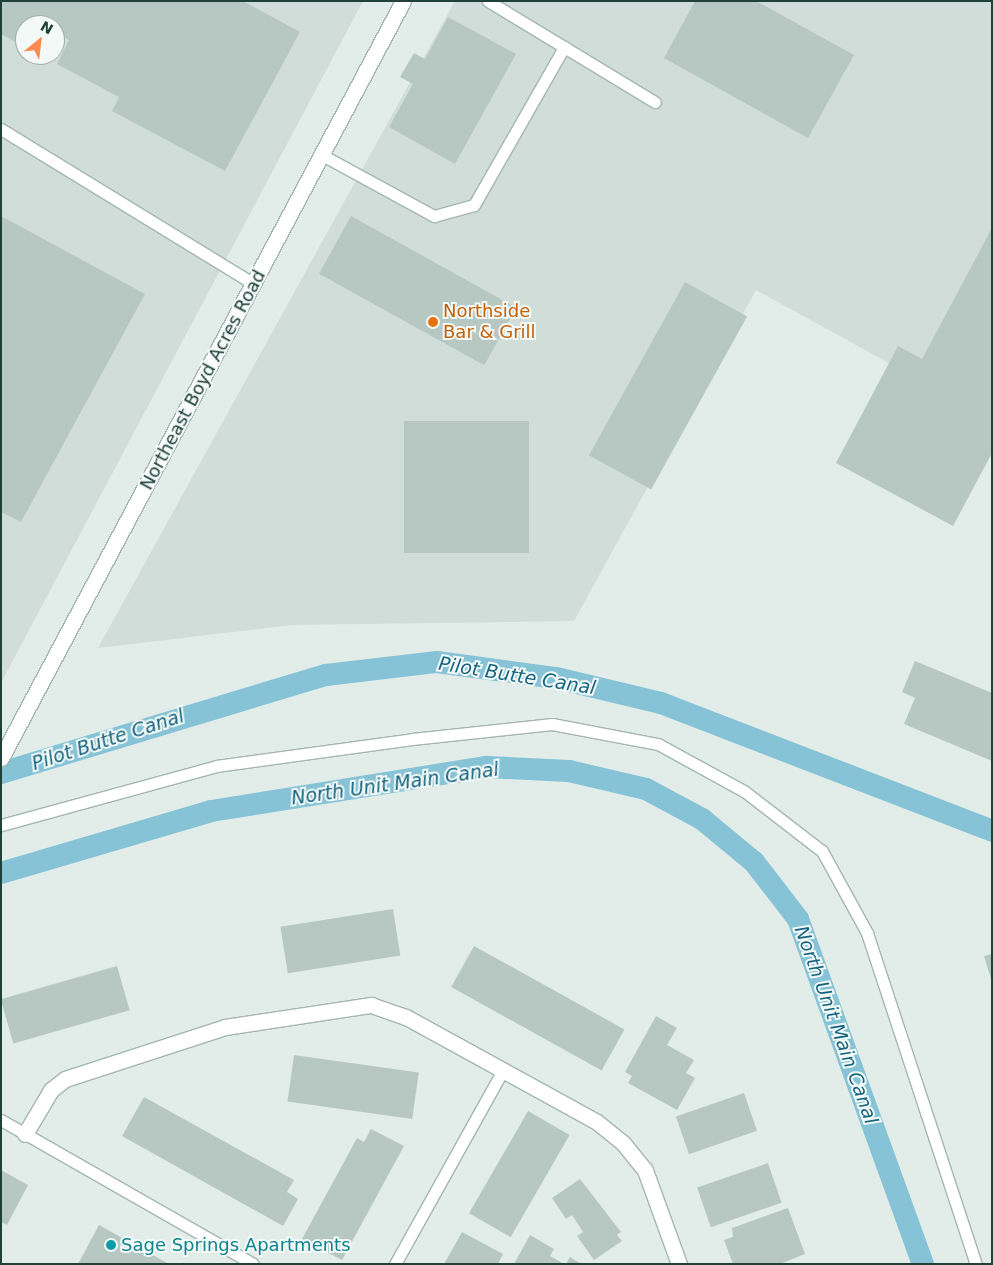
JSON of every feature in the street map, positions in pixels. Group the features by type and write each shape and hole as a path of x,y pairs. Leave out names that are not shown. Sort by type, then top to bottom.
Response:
{"street":[{"name":"Northeast Boyd Acres Road","path":"1,758 403,1"},
{"path":"25,1134 51,1090 65,1078 225,1027 349,1006 371,1005 406,1017 503,1070 597,1122 623,1143 645,1170 679,1264"}],"lane":[{"path":"488,1 655,102"},
{"path":"322,155 434,216 474,205 564,47"},
{"path":"1,129 254,284"},
{"path":"1,825 216,766 412,739 552,724 658,744 744,790 822,851 867,933 976,1264"},
{"path":"395,1264 503,1070"},
{"path":"1,1120 253,1264"}],"shaded area":[{"path":"1,1 363,1 1,683"},
{"path":"455,1 992,1 992,420 756,290 574,621 291,625 98,648"}],"building":[{"path":"1,1 243,1 300,32 225,171 112,111 119,97 59,65 65,65 65,48 69,40 65,38 65,15 15,15 15,42 1,34"},
{"path":"695,1 756,1 854,55 808,138 664,58"},
{"path":"448,17 516,54 455,164 389,127 413,84 400,77 414,53 425,59"},
{"path":"1,216 145,294 21,522 1,512"},
{"path":"351,216 516,308 484,365 319,274"},
{"path":"992,228 992,453 953,526 836,463 898,346 922,359"},
{"path":"685,282 747,316 651,490 589,455"},
{"path":"404,421 529,421 529,553 404,553"},
{"path":"915,661 992,693 992,761 904,724 915,698 902,692"},
{"path":"393,909 400,955 288,973 280,927"},
{"path":"474,946 624,1029 602,1070 451,987"},
{"path":"992,954 992,979 991,979 984,956"},
{"path":"117,966 130,1010 13,1044 1,999"},
{"path":"656,1016 677,1028 667,1045 694,1060 686,1073 695,1078 677,1110 628,1083 632,1076 625,1072"},
{"path":"294,1055 419,1073 412,1119 287,1102"},
{"path":"744,1093 757,1131 689,1154 676,1116"},
{"path":"144,1097 294,1180 287,1192 298,1199 283,1226 122,1136"},
{"path":"528,1111 570,1135 511,1237 469,1213"},
{"path":"371,1129 404,1146 342,1260 302,1239 357,1138 364,1142"},
{"path":"768,1163 782,1203 711,1227 697,1187"},
{"path":"1,1170 28,1185 7,1225 1,1222"},
{"path":"580,1179 621,1232 617,1235 622,1241 594,1260 577,1236 583,1232 572,1215 566,1219 552,1198"},
{"path":"788,1208 805,1254 780,1264 733,1264 724,1240 733,1237 732,1228"},
{"name":"Sage Springs Apartments","path":"99,1225 169,1264 78,1264"},
{"path":"462,1232 503,1254 498,1264 444,1264"},
{"path":"530,1235 554,1249 550,1256 564,1264 514,1264"},
{"path":"570,1257 581,1264 566,1264"}],"waterway":[{"name":"Pilot Butte Canal","path":"1,773 326,675 437,662 556,678 661,703 992,831"},
{"name":"North Unit Main Canal","path":"1,873 211,811 487,767 569,771 646,789 702,819 754,862 798,919 923,1264"}],"place":[{"name":"Northside Bar & Grill","path":"433,322"},
{"name":"Sage Springs Apartments","path":"111,1245"}]}
